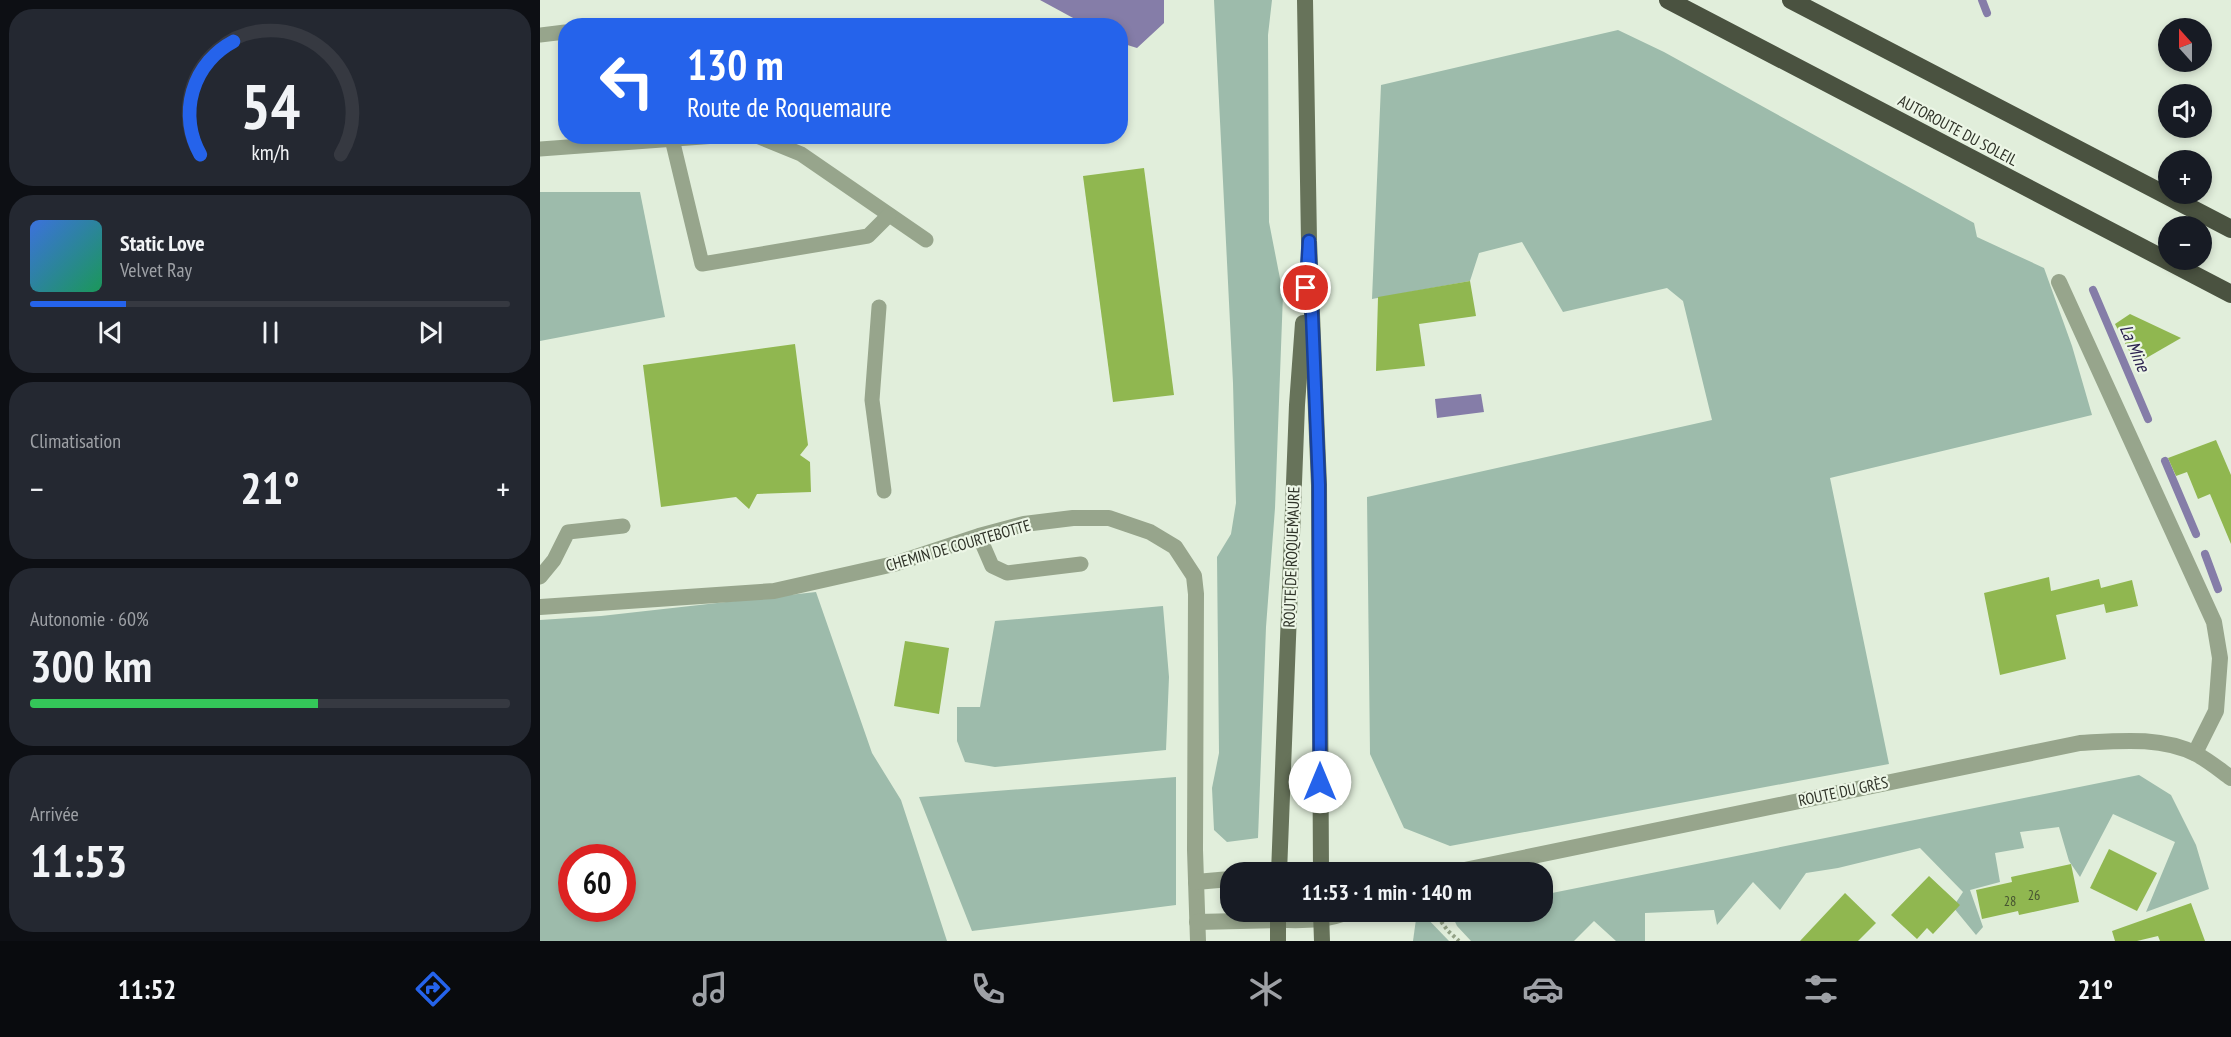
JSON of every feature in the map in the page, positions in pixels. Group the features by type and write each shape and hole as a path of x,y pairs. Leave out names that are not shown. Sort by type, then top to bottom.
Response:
{"highway":[{"name":"AUTOROUTE DU SOLEIL","path":"1668,0 2231,294"},
{"path":"1791,0 2231,229"}],"main road":[{"name":"ROUTE DE ROQUEMAURE","path":"1305,0 1309,241 1319,485 1321,862"},
{"name":"ROUTE DE ROQUEMAURE","path":"1279,862 1297,405 1309,241"},
{"path":"1278,922 1278,941"},
{"path":"1321,922 1322,941"}],"street":[{"path":"2059,282 2222,623 2216,711 2195,753"},
{"name":"CHEMIN DE COURTEBOTTE","path":"540,607 774,591 894,564 1024,524 1073,518 1109,518 1150,532 1175,547 1194,576 1196,594 1198,941"},
{"name":"ROUTE DU GRÈS","path":"1503,862 2080,743 2133,740 2167,745 2195,753 2231,778"},
{"path":"1196,882 1220,880"},
{"path":"1197,922 1220,920"}],"lane":[{"path":"540,35 558,33"},
{"path":"540,149 561,144"},
{"path":"673,144 702,264 868,236 889,215"},
{"path":"777,144 801,154 926,240"},
{"path":"879,307 872,400 884,491"},
{"path":"540,577 554,560 568,532 623,526"},
{"path":"979,536 992,566 1007,573 1081,564"}],"path":[{"path":"1441,922 1459,941"}],"green space":[{"path":"1214,0 1272,0 1268,35 1269,222 1283,294 1275,508 1266,627 1258,838 1227,842 1214,830 1212,788 1219,753 1217,557 1231,534 1236,503 1233,383"},
{"path":"1618,30 1664,52 1974,223 1977,237 2044,268 2072,346 2092,415 1830,478 1889,764 1450,846 1404,828 1370,754 1367,497 1712,420 1683,301 1667,288 1563,312 1522,242 1479,253 1470,281 1372,299 1381,85"},
{"path":"540,192 640,192 665,317 540,341"},
{"path":"816,592 872,753 901,800 947,941 540,941 540,620 601,616"},
{"path":"1163,606 1169,677 1166,750 995,767 965,762 957,741 957,707 980,707 995,621"},
{"path":"2139,775 2171,795 2196,845 2209,889 2146,912 2175,842 2113,814 2080,877 2069,861 2059,827 2020,832 2024,848 1995,853 2000,882 1970,890 1983,927 1976,935 1953,907 1963,892 1920,848 1838,868 1806,873 1780,910 1753,882 1717,925 1714,910 1645,913 1645,941 1616,941 1594,921 1574,941 1471,941 1455,922 1553,922 1553,893"},
{"path":"1176,777 1176,905 972,931 919,797"},
{"path":"1416,922 1431,922 1449,941 1413,941"}],"shaded area":[{"path":"1040,0 1164,0 1164,23 1137,48 1128,45 1128,18 1073,18"},
{"path":"1481,394 1484,412 1437,418 1435,399"}],"building":[{"path":"1144,168 1174,395 1113,402 1083,176"},
{"path":"1470,281 1476,316 1419,324 1425,366 1376,371 1378,297"},
{"path":"2130,314 2181,338 2136,364 2115,324"},
{"path":"795,344 808,445 800,455 810,462 811,492 757,494 749,509 736,497 661,507 643,365"},
{"path":"2216,440 2231,475 2231,544 2210,494 2198,499 2187,472 2176,476 2168,458"},
{"path":"2049,577 2051,591 2099,579 2101,588 2132,580 2138,606 2106,613 2104,604 2056,615 2066,659 2000,675 1984,593"},
{"path":"905,641 949,648 939,714 894,706"},
{"path":"2109,849 2157,873 2137,911 2090,888"},
{"path":"2071,864 2079,902 2019,915 2018,911 1982,919 1976,890 2012,882 2011,877"},
{"path":"1929,876 1960,905 1933,934 1927,928 1917,939 1891,915"},
{"path":"1845,893 1876,923 1858,941 1800,941"},
{"path":"2191,903 2205,941 2160,941 2158,936 2137,941 2115,941 2112,931"}],"waterway":[{"name":"La Mine","path":"1982,0 1987,13"},
{"name":"La Mine","path":"2093,290 2148,419"},
{"name":"La Mine","path":"2165,461 2196,534"},
{"name":"La Mine","path":"2205,554 2218,589"}],"route":[{"path":"1306,288 1309,241 1319,485 1320,782"}]}
